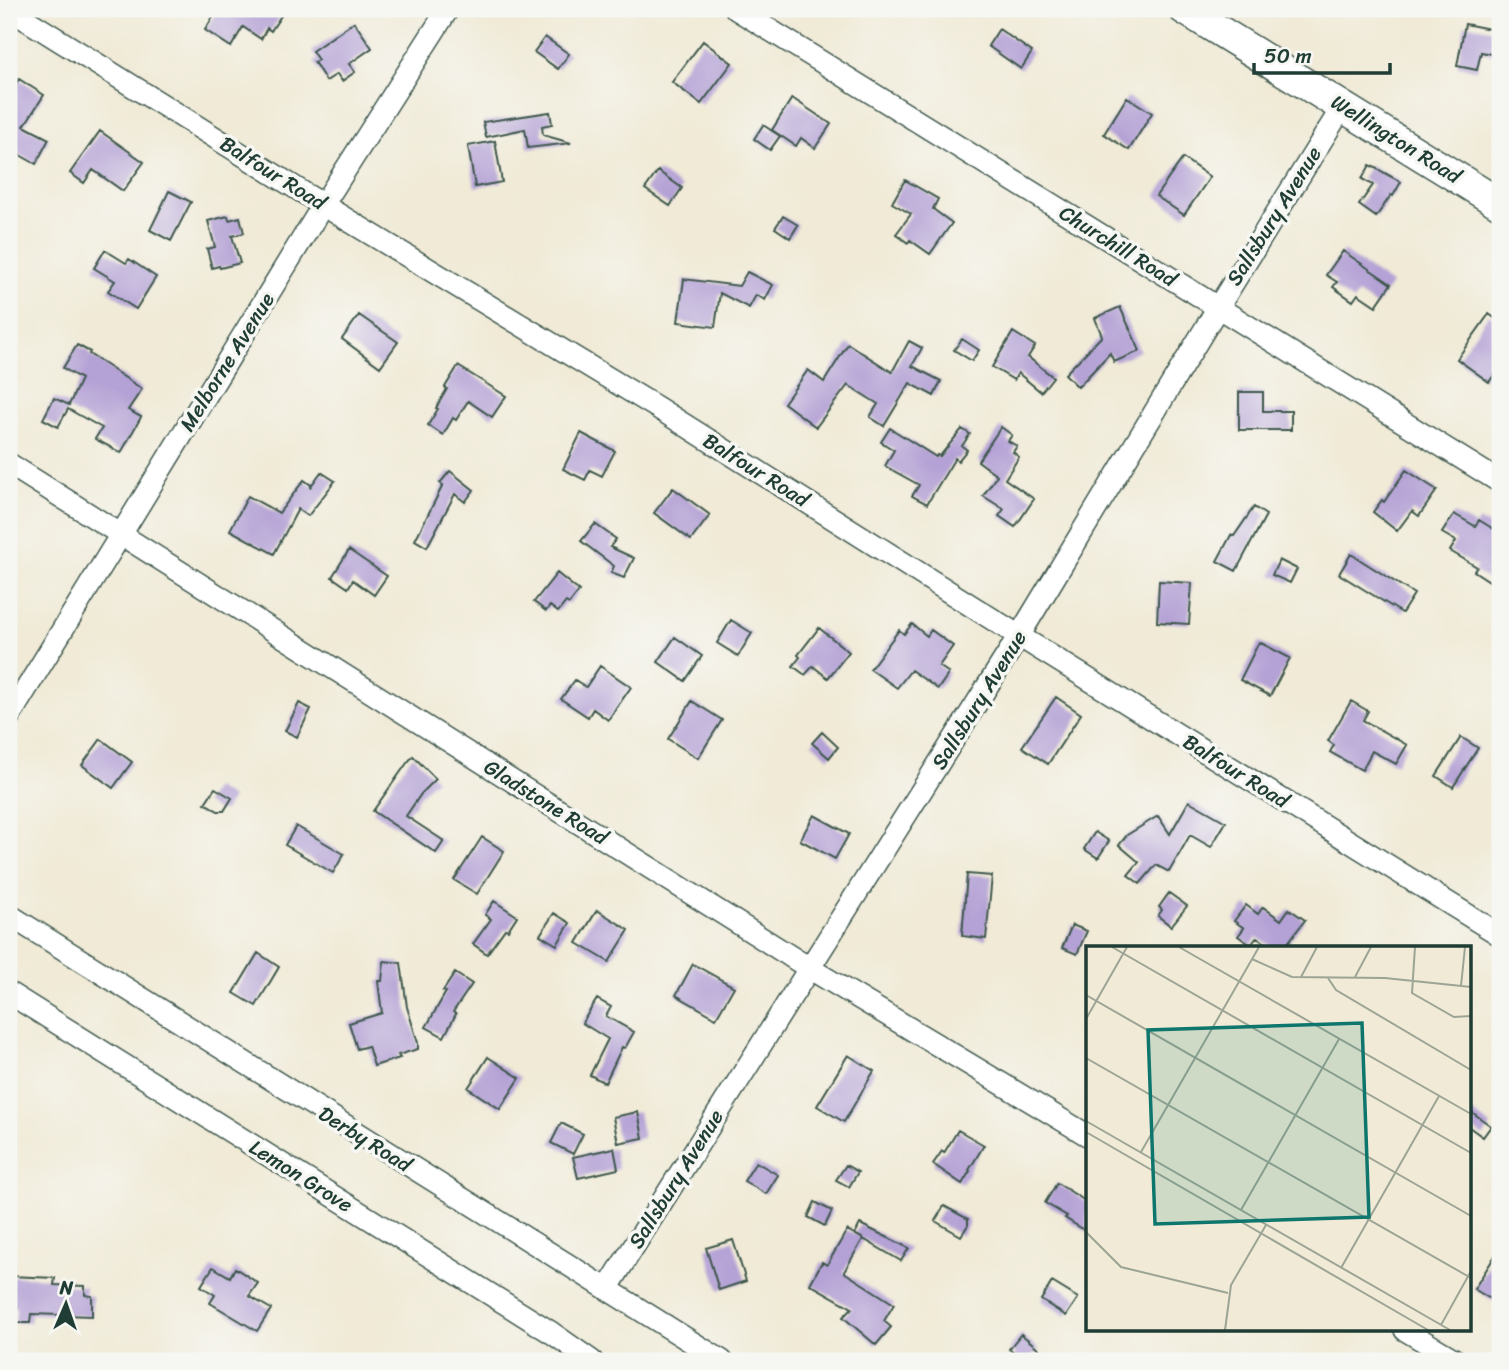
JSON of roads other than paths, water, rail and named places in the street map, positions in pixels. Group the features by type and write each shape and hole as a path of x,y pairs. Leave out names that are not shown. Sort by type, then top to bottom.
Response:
{"main road":[{"name":"Wellington Road","path":"1184,9 1500,204"}],"street":[{"name":"Balfour Road","path":"9,9 323,205 658,408 1500,935"},
{"name":"Melborne Avenue","path":"9,717 323,205 448,9"},
{"name":"Churchill Road","path":"736,9 1500,482"},
{"name":"Sallsbury Avenue","path":"607,1289 1019,636 1343,106"},
{"name":"Gladstone Road","path":"9,464 809,968 1086,1134"},
{"name":"Derby Road","path":"9,915 722,1361"},
{"name":"Lemon Grove","path":"9,993 592,1361"},
{"path":"1408,1332 1457,1361"}]}
